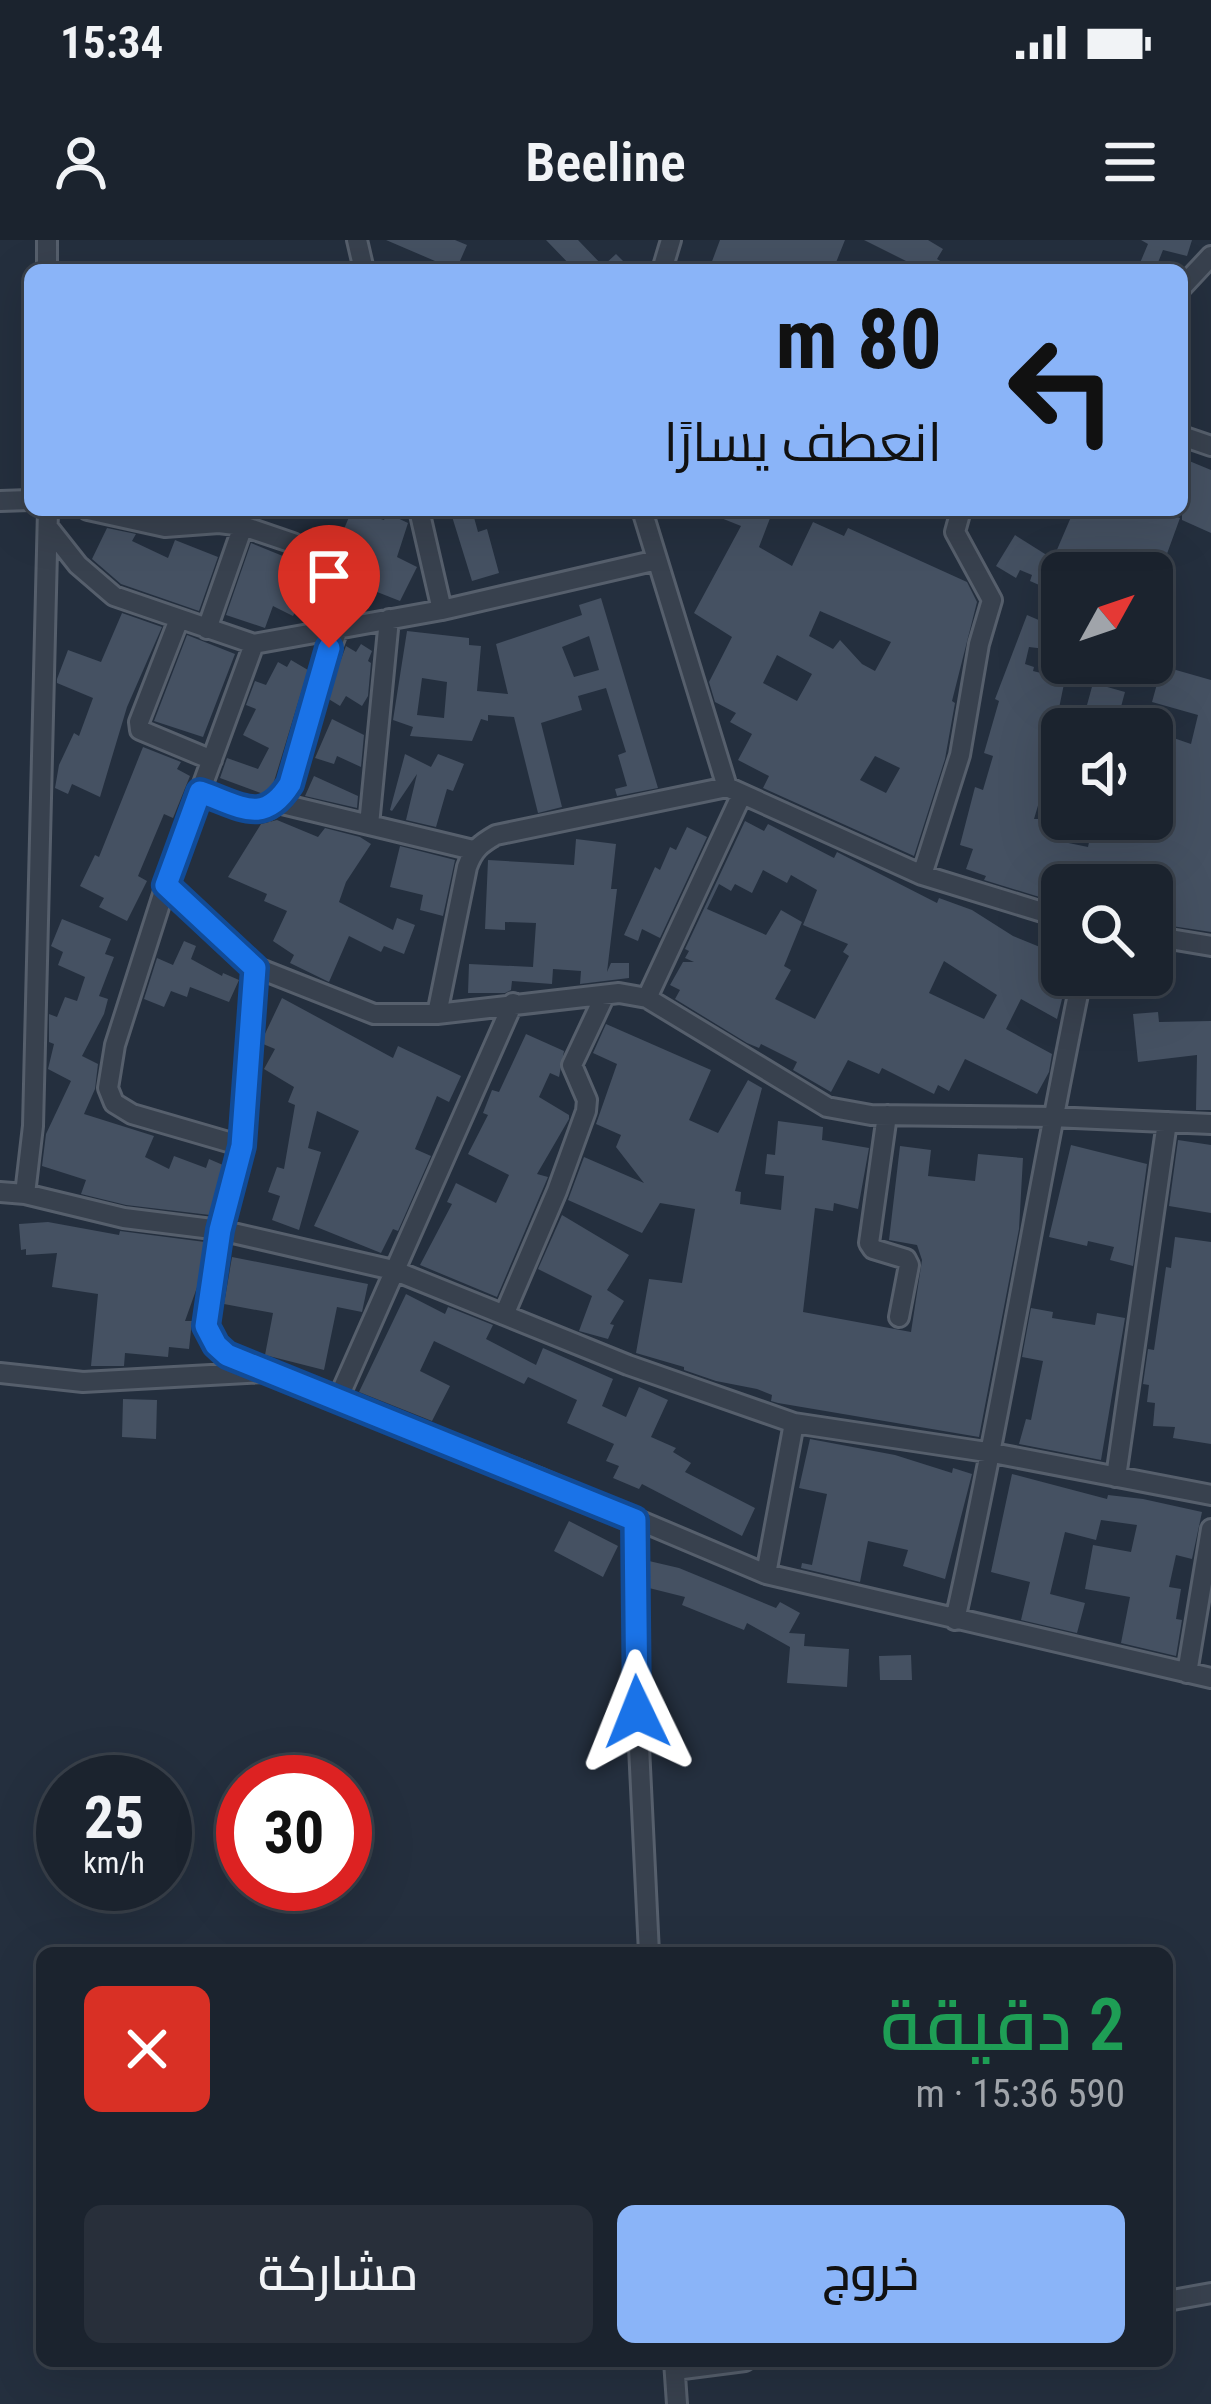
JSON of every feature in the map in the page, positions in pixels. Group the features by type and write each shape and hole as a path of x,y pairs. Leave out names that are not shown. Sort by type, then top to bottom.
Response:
{"street":[{"path":"1188,281 1211,256"},
{"path":"115,516 165,527 243,526 293,543 310,556 325,578 339,627 316,687 290,784 267,810 251,810 200,792"},
{"path":"420,516 442,610"},
{"path":"644,516 734,790 647,998"},
{"path":"922,875 960,755 979,644 992,600 955,532 959,516"},
{"path":"48,519 95,583 115,596 254,644 442,610 657,560"},
{"path":"25,1194 33,1126 48,519"},
{"path":"207,628 243,526"},
{"path":"370,825 389,619"},
{"path":"179,620 139,722 140,730 212,760"},
{"path":"242,1146 132,1114 114,1102 108,1088 116,1045 166,885 254,644"},
{"path":"437,1014 473,850 496,835 734,790 922,875 1041,912"},
{"path":"278,802 473,850"},
{"path":"166,885 255,968 374,1014 437,1014 605,994 647,998 827,1107 887,1115 1211,1124"},
{"path":"1173,940 1211,946"},
{"path":"255,968 242,1146 220,1230 206,1326 227,1355 766,1574 1211,1678"},
{"path":"504,1315 586,1111 587,1100 572,1065 605,994"},
{"path":"955,1620 993,1453 1078,996"},
{"path":"338,1399 513,1003"},
{"path":"887,1115 869,1243 873,1249 906,1259 909,1265 899,1317"},
{"path":"1116,1477 1167,1122"},
{"path":"0,1192 124,1218 220,1230 393,1270 628,1365 794,1423 993,1453 1211,1495"},
{"path":"0,1373 83,1382 143,1382 266,1372"},
{"path":"766,1574 794,1423"},
{"path":"635,1520 635,1664 649,1947"},
{"path":"1187,1673 1211,1529"},
{"path":"1173,2300 1211,2293"},
{"path":"674,2367 677,2404"}],"building":[{"path":"386,240 455,240 467,245 459,264 442,264"},
{"path":"546,240 578,240 601,264 569,264"},
{"path":"720,240 845,240 835,264 711,264"},
{"path":"864,240 928,240 943,249 937,259 945,264 912,264"},
{"path":"1141,240 1192,240 1187,256 1163,250 1157,264 1140,264 1148,244"},
{"path":"616,254 626,264 605,264"},
{"path":"1188,460 1211,470 1211,533 1182,520 1188,516"},
{"path":"349,516 384,520 393,516 408,523 397,557 417,567 400,601 339,577 330,562"},
{"path":"452,516 474,516 478,532 487,529 499,573 472,581"},
{"path":"716,516 771,516 759,547 792,566 813,522 844,536 848,528 967,582 977,602 952,701 945,759 914,856 763,788 769,776 738,760 752,734 730,722 736,713 715,702 709,682 732,637 694,613 741,526","holes":["820,611 891,642 875,671 840,640 833,649 809,636","777,655 812,674 797,701 763,683","875,756 900,768 886,793 860,780"]},
{"path":"1071,516 1180,518 1168,552 1056,552"},
{"path":"107,528 136,534 132,541 168,558 175,540 218,557 199,611 121,584 92,559"},
{"path":"1015,535 1042,552 1041,586 1030,581 1032,575 1020,570 1016,578 996,566"},
{"path":"251,543 295,561 311,581 293,616 273,606 265,628 226,615"},
{"path":"601,598 658,788 617,796 615,789 627,786 618,755 626,752 606,688 578,696 582,710 541,723 562,807 538,813 514,717 481,719 472,741 410,736 413,727 393,720 407,631 469,638 469,645 481,646 477,691 508,694 496,644 582,615 579,605","holes":["589,636 599,670 574,677 562,647","422,678 447,682 444,718 417,715"]},
{"path":"122,613 162,627 127,707 100,797 72,784 68,794 55,788 59,765 74,733 79,736 93,698 57,679 68,650 101,662"},
{"path":"1027,615 1041,621 1041,648 1029,647 1025,664 1041,673 1041,684 1064,684 1059,708 1041,708 1041,795 1034,819 1041,819 1041,840 1088,847 1090,840 1173,840 1173,738 1191,744 1198,715 1152,702 1157,684 1173,684 1173,669 1211,680 1211,932 1173,926 1173,864 1041,864 1041,898 984,880 986,876 966,869 973,849 960,845 975,787 983,790 993,756 984,753 999,701 995,699"},
{"path":"187,635 235,654 203,737 154,721"},
{"path":"361,644 372,651 368,696 362,706 346,696 340,706 327,698 329,691 346,646 356,652"},
{"path":"291,660 308,670 272,788 266,795 220,778 227,758 258,769 269,748 243,735 256,709 246,705 255,681 266,685 278,662 287,667"},
{"path":"1093,684 1125,692 1121,708 1086,708"},
{"path":"332,719 364,735 361,767 337,756 334,764 315,758"},
{"path":"143,747 181,762 177,769 190,776 173,818 164,814 138,876 147,881 127,921 99,907 104,898 80,886 95,855 99,857"},
{"path":"405,754 431,767 438,754 464,764 453,791 447,789 436,827 406,820 417,774 390,810"},
{"path":"314,776 358,796 357,808 305,796"},
{"path":"277,820 318,837 325,828 371,844 339,902 393,930 397,918 415,925 404,954 384,946 381,952 349,936 329,982 290,963 294,955 273,941 287,911 264,901 267,894 228,877 261,824"},
{"path":"745,821 764,831 768,824 834,858 837,852 937,903 939,898 972,910 1041,947 1041,996 1063,996 1057,1019 1021,999 1006,1029 1052,1054 1049,1072 1037,1094 965,1059 949,1091 938,1085 934,1094 882,1068 879,1074 848,1060 831,1092 793,1070 797,1062 761,1044 759,1048 747,1043 675,999 680,990 670,985 683,962 694,962 685,958 689,951 685,949","holes":["763,870 787,883 791,875 817,890 803,925 848,944 843,952 849,956 815,1019 775,999 791,970 784,966 802,922 781,910 766,935 707,909 719,884 731,891 735,884 752,893","944,961 997,995 984,1019 929,993"]},
{"path":"687,827 707,837 660,938 642,929 638,941 624,935 655,867 660,870 670,847 676,850"},
{"path":"576,839 616,844 611,889 617,889 607,972 611,963 629,963 629,978 580,984 581,971 553,969 552,984 512,981 511,990 505,993 468,993 469,964 533,967 536,923 505,922 505,930 485,929 488,860 574,865"},
{"path":"400,846 455,860 443,916 420,910 423,895 390,887"},
{"path":"62,919 111,939 105,954 114,957 99,996 108,999 104,1014 82,1056 98,1064 95,1089 84,1114 154,1136 145,1157 169,1169 174,1156 206,1168 209,1159 223,1165 210,1215 126,1205 81,1194 86,1180 42,1166 46,1134 71,1081 48,1069 54,1044 49,1042 49,1014 57,1017 65,997 77,1001 85,977 58,965 63,952 51,946"},
{"path":"184,941 196,946 191,959 239,980 229,1002 190,987 187,997 171,991 164,1007 144,999 157,958 173,965"},
{"path":"282,998 393,1058 398,1046 461,1076 449,1102 437,1096 415,1149 431,1156 398,1231 393,1229 381,1253 314,1226 359,1131 317,1111 308,1148 321,1152 299,1230 272,1220 280,1196 268,1192 277,1167 284,1169 295,1105 288,1102 294,1087 264,1069 275,1049 263,1044 263,1038"},
{"path":"1158,1012 1159,1022 1211,1021 1211,1110 1196,1110 1197,1055 1138,1062 1133,1014"},
{"path":"606,1024 711,1070 689,1120 718,1133 748,1080 762,1088 735,1191 741,1192 740,1204 781,1210 784,1176 765,1174 767,1154 775,1155 778,1121 823,1127 822,1140 869,1148 858,1209 834,1203 833,1211 815,1208 803,1312 911,1332 922,1260 917,1245 889,1240 900,1146 931,1150 928,1176 975,1181 978,1154 1023,1158 1019,1229 979,1437 778,1403 757,1389 716,1381 636,1353 649,1279 682,1283 695,1209 660,1203 642,1233 568,1200 584,1157 644,1183 616,1147 621,1135 596,1124 617,1064 593,1053"},
{"path":"526,1034 564,1051 559,1077 550,1073 539,1097 569,1119 537,1174 548,1177 497,1297 420,1265 452,1204 447,1202 456,1183 496,1203 509,1175 468,1154 488,1115 483,1113 492,1090 499,1092"},
{"path":"1178,1140 1211,1145 1211,1213 1169,1206"},
{"path":"1071,1145 1147,1164 1133,1266 1110,1260 1114,1247 1049,1237"},
{"path":"562,1215 629,1255 607,1290 624,1301 610,1324 614,1325 608,1339 579,1331 592,1296 538,1269"},
{"path":"48,1222 119,1235 120,1231 205,1242 200,1279 185,1321 192,1321 189,1349 169,1347 168,1357 125,1353 124,1366 91,1366 98,1294 52,1287 57,1253 26,1255 26,1249 21,1250 19,1224"},
{"path":"1175,1237 1211,1242 1211,1444 1173,1438 1175,1427 1153,1426 1155,1403 1147,1402 1149,1385 1143,1384"},
{"path":"232,1257 368,1284 362,1312 337,1307 324,1370 265,1355 273,1313 224,1304"},
{"path":"406,1294 445,1314 448,1307 493,1325 486,1339 536,1365 543,1348 613,1379 602,1406 626,1417 639,1387 668,1400 651,1437 676,1448 673,1452 691,1463 685,1472 755,1508 742,1536 642,1484 639,1489 613,1478 619,1466 606,1461 614,1444 567,1423 577,1400 528,1377 524,1384 434,1341 420,1371 450,1386 432,1421 359,1392"},
{"path":"1031,1308 1053,1312 1052,1318 1095,1325 1097,1313 1125,1318 1101,1460 1019,1444 1026,1419 1031,1420 1043,1361 1022,1357"},
{"path":"123,1399 157,1400 156,1439 122,1437"},
{"path":"810,1439 972,1474 945,1579 903,1566 908,1550 868,1541 860,1582 801,1568 802,1563 812,1565 827,1494 799,1488"},
{"path":"1012,1474 1107,1499 1108,1495 1143,1499 1202,1512 1192,1559 1176,1555 1169,1587 1181,1589 1176,1656 1121,1643 1130,1597 1085,1589 1093,1545 1131,1552 1137,1525 1101,1520 1096,1540 1065,1532 1050,1594 1085,1603 1077,1633 1021,1620 1030,1582 991,1572"},
{"path":"569,1521 618,1546 603,1577 554,1551"},
{"path":"649,1561 679,1568 776,1608 780,1602 800,1613 789,1633 805,1634 804,1646 849,1649 847,1687 787,1683 790,1647 747,1623 744,1630 682,1605 685,1597 649,1588"},
{"path":"911,1655 912,1680 880,1680 879,1656"}],"route":[{"path":"329,648 290,784 278,802 267,810 251,810 200,792 166,885 255,968 242,1146 220,1230 206,1326 227,1355 635,1520 637,1712"}]}
